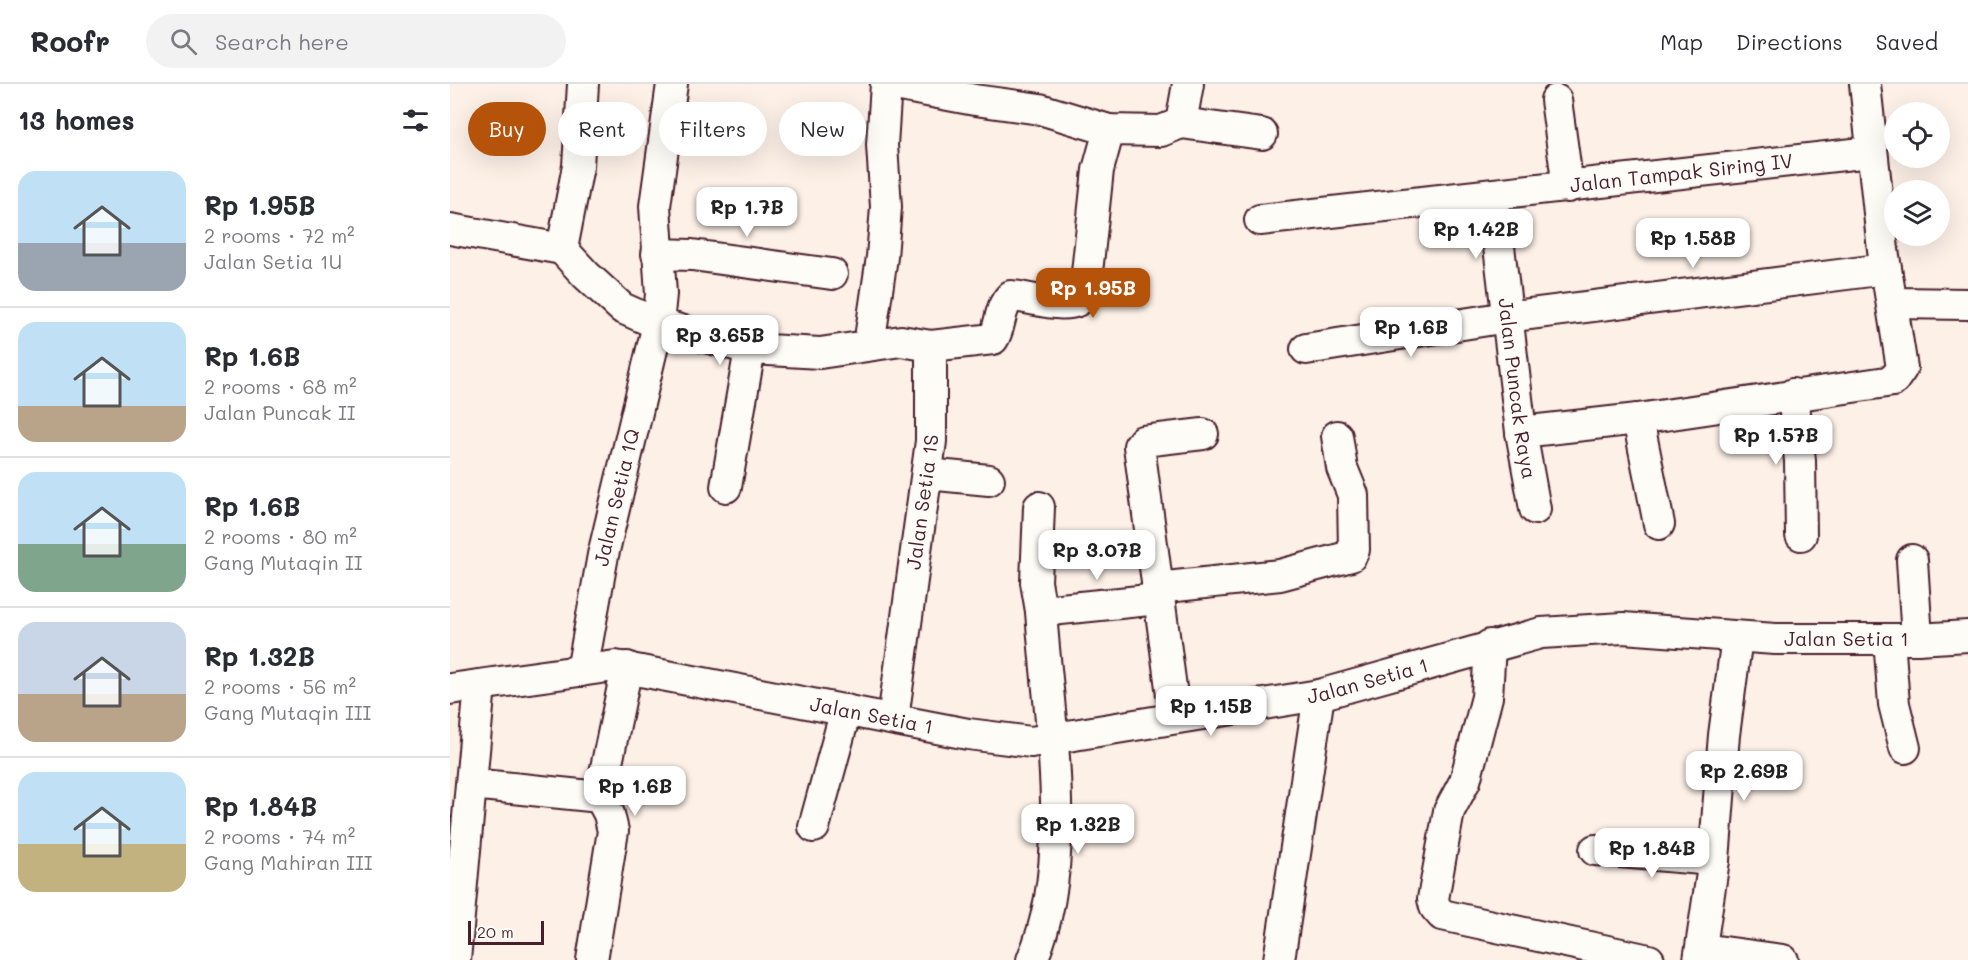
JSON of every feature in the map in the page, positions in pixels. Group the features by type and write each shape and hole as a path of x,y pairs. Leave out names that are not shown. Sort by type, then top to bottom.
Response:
{"street":[{"path":"562,249 578,166 583,84"},
{"name":"Jalan Setia 1Q","path":"582,671 603,555 658,324 661,294 655,206 672,84"},
{"path":"869,345 882,257 886,207 882,145 888,84 1040,109 1109,130 1161,131 1181,123 1262,134"},
{"path":"1181,123 1188,84"},
{"path":"1521,432 1638,418 1893,381 1902,368 1894,303 1886,269 1865,84"},
{"path":"1556,100 1568,188"},
{"path":"450,229 562,249 622,308 658,324 750,349 820,353 901,341 931,346 993,339 998,332 1005,302 1011,296 1066,304 1076,302 1082,297 1086,282 1098,170 1109,130"},
{"name":"Jalan Tampak Siring IV","path":"1260,220 1568,188 1871,152"},
{"name":"Jalan Puncak Raya","path":"1493,196 1521,432 1535,509"},
{"path":"657,254 692,255 832,274"},
{"path":"1306,349 1507,317 1886,269"},
{"path":"1894,303 1968,304"},
{"name":"Jalan Setia 1S","path":"893,719 931,441 931,346"},
{"path":"726,487 750,349"},
{"path":"1793,394 1800,461 1801,535"},
{"path":"1638,418 1659,524"},
{"path":"1175,718 1139,446 1143,441 1203,434"},
{"path":"1041,611 1280,575 1351,556 1354,549 1353,495 1342,468 1337,436"},
{"path":"927,474 989,480"},
{"path":"1032,960 1047,911 1057,818 1041,611 1036,582 1039,507"},
{"path":"1905,748 1894,704 1912,560"},
{"name":"Jalan Setia 1","path":"450,689 615,666 627,667 1014,741 1051,739 1319,695 1490,645 1541,633 1582,628 1623,628 1737,637 1903,639 1968,636"},
{"path":"1737,637 1724,735 1714,860 1701,954 1784,960"},
{"path":"1490,645 1487,697 1465,781 1449,811 1433,899 1435,907 1442,915 1649,960"},
{"path":"592,960 613,831 609,814 600,798 627,667"},
{"path":"455,960 480,685"},
{"path":"1279,960 1319,695"},
{"path":"814,827 846,710"},
{"path":"472,784 600,798"},
{"path":"1595,850 1714,860"}]}
